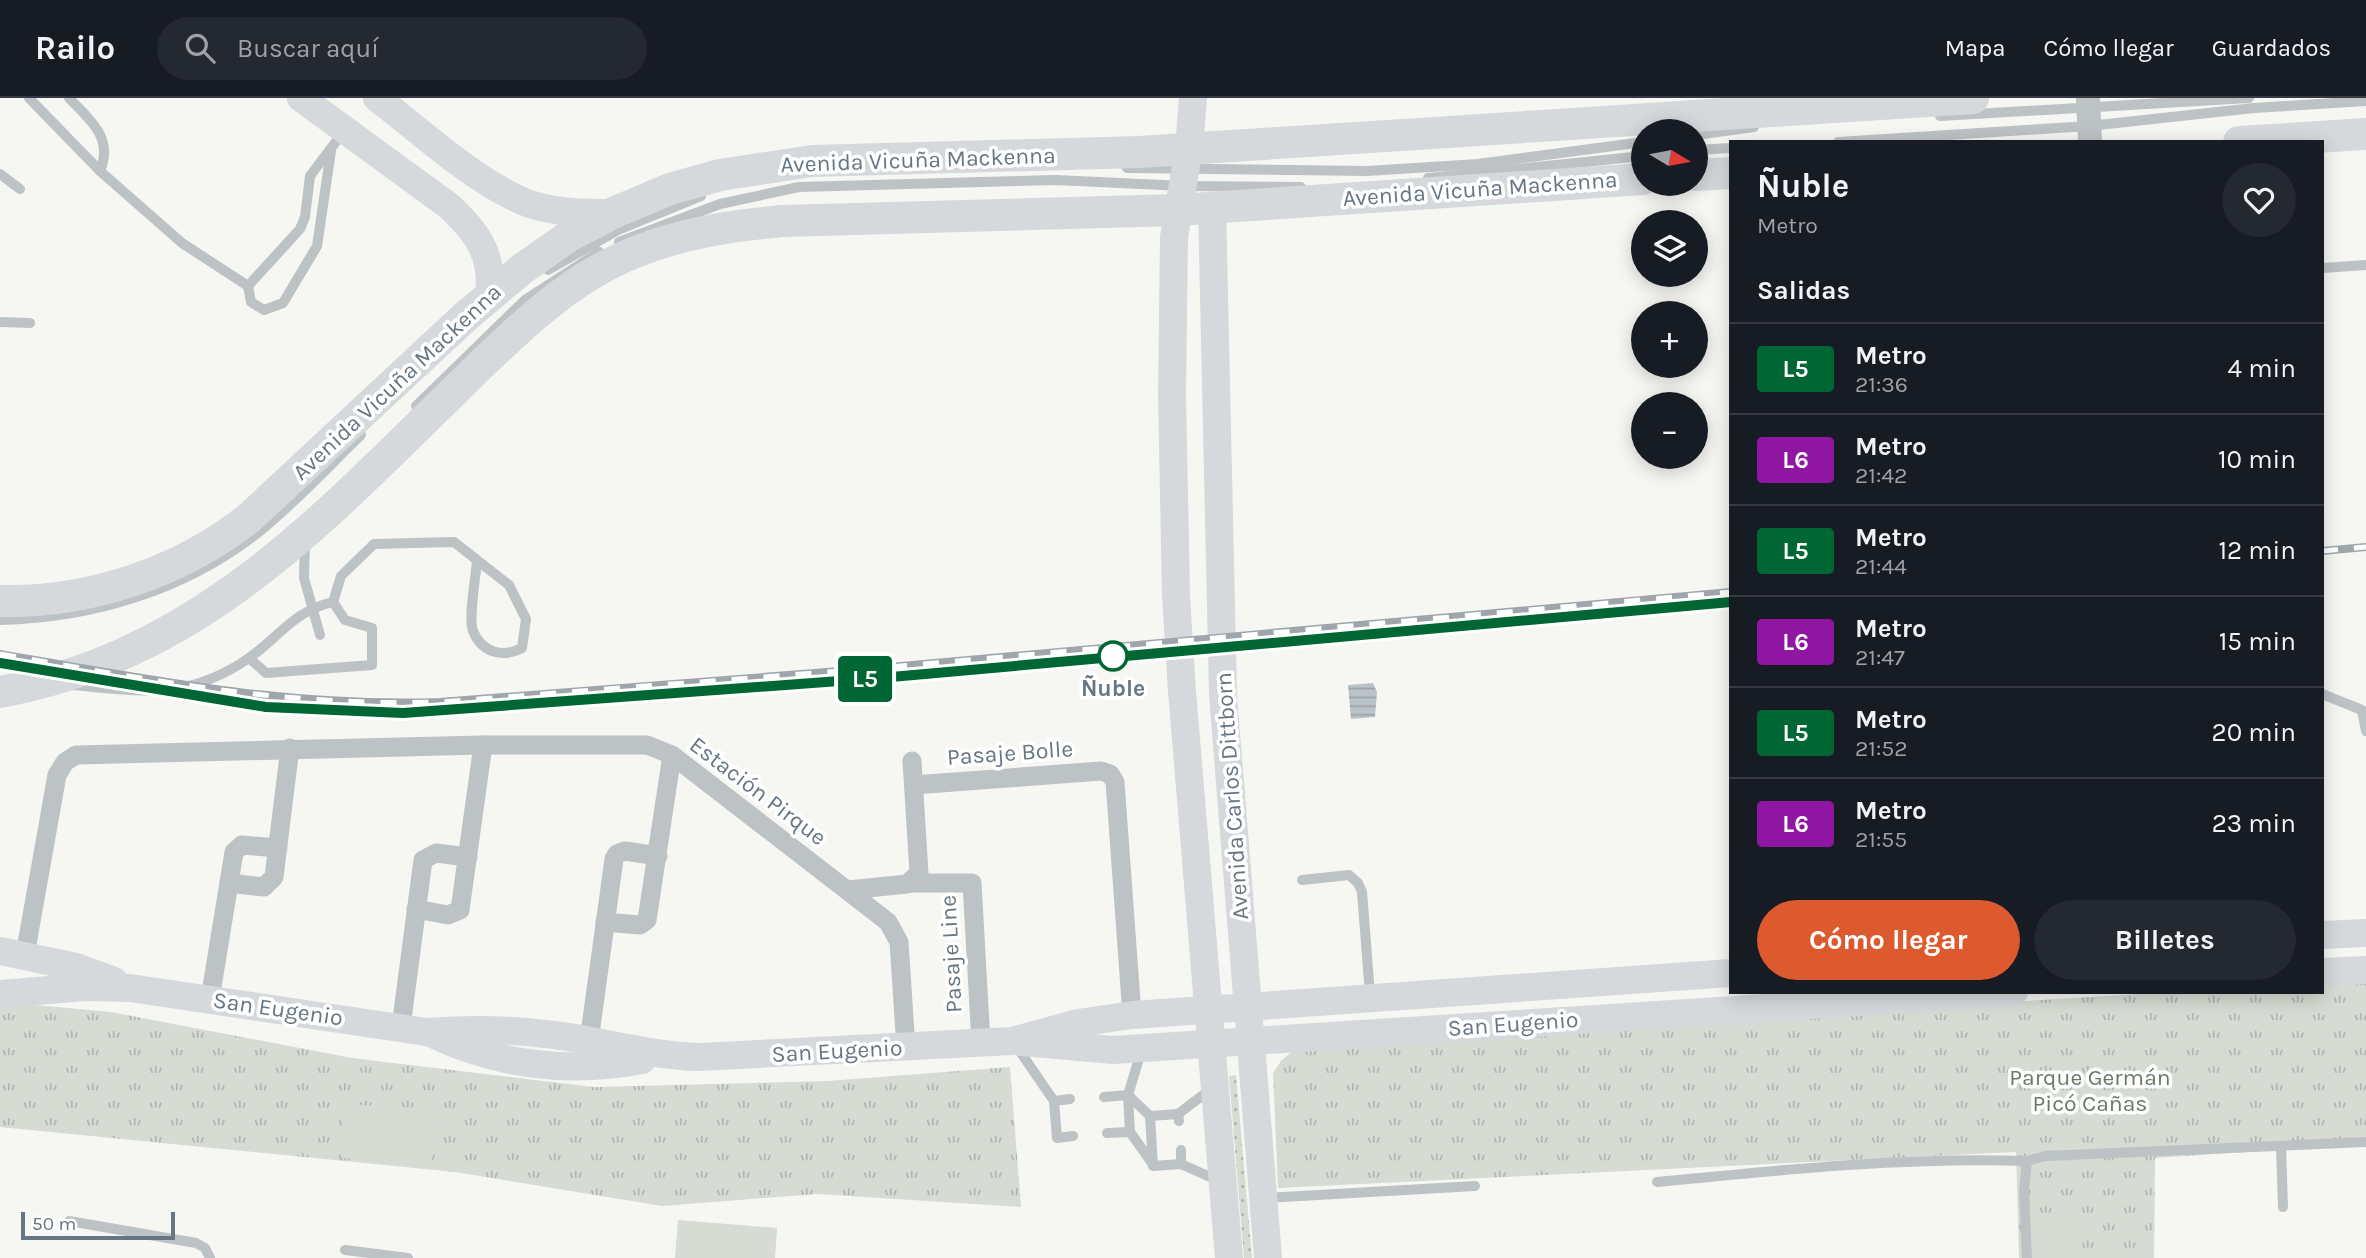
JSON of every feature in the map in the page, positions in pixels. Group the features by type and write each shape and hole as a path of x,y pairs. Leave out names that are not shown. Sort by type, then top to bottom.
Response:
{"main road":[{"path":"301,98 338,141 449,206 468,224 482,244 501,295"},
{"path":"377,98 476,174 536,205 576,213 613,213"},
{"path":"1184,178 1193,98"},
{"name":"Avenida Vicuña Mackenna","path":"0,692 42,682 111,658 172,630 252,579 304,526 523,325 578,284 631,253 694,233 782,221 1184,178 1973,98"},
{"path":"2263,140 2366,134"},
{"name":"Avenida Vicuña Mackenna","path":"0,601 71,595 121,584 167,567 220,540 249,518 569,236 613,213 695,181 780,164 1184,178 1215,197 1631,180"},
{"path":"1708,174 1729,173"},
{"path":"449,206 468,195 476,174"},
{"name":"Avenida Carlos Dittborn","path":"1184,178 1172,369 1177,594 1229,1258"},
{"name":"Avenida Carlos Dittborn","path":"1215,197 1223,695 1268,1258"},
{"path":"2324,935 2366,933"},
{"name":"San Eugenio","path":"13,953 76,967 130,988"},
{"path":"2324,972 2366,970"},
{"name":"San Eugenio","path":"1012,1041 1077,1023 1132,1015 1729,973"},
{"name":"San Eugenio","path":"0,994 74,988 130,988 413,1030 502,1030 589,1041 662,1056"},
{"name":"San Eugenio","path":"413,1030 466,1051 530,1064 596,1066 662,1056 773,1055 1012,1041 1083,1050 1143,1048 1983,994"}],"street":[{"path":"416,909 448,915 457,913 461,906 483,745"},
{"name":"Estación Pirque","path":"13,953 55,783 65,762 83,754 290,748 647,745 671,755 888,922 899,942 906,1048"},
{"path":"229,883 258,887 268,885 274,877 290,748"},
{"path":"605,922 640,925 647,920 671,755"},
{"name":"Pasaje Line","path":"909,883 916,878 920,866 912,761"},
{"name":"Pasaje Bolle","path":"914,785 1101,771 1110,774 1115,782 1132,1015"},
{"path":"210,999 234,852 238,847 247,845 278,848"},
{"path":"589,1041 615,856 625,851 658,856"},
{"path":"413,1030 416,909 425,856 436,853 468,857"},
{"name":"Pasaje Line","path":"848,890 909,883 972,883 981,1043"}],"lane":[{"path":"29,98 100,171 183,243 248,286 251,302 257,307 274,308 283,303 317,246 338,141"},
{"path":"69,98 99,129 105,146 105,159 100,171"},
{"path":"1859,140 2089,118 2249,98"},
{"path":"1926,117 2089,118 2366,101"},
{"path":"1708,134 1771,126"},
{"path":"248,286 300,229 305,217 310,176 338,141"},
{"path":"411,411 502,321 558,276 626,239 731,201 799,187 925,181 1184,178 1478,164 1631,144"},
{"path":"1708,149 1729,148"},
{"path":"1361,183 1631,157"},
{"path":"1116,167 1184,178"},
{"path":"1009,169 1063,169"},
{"path":"790,177 903,172"},
{"path":"0,174 20,189"},
{"path":"1215,197 1312,186"},
{"path":"501,295 620,229 712,193"},
{"path":"2324,268 2366,265"},
{"path":"0,322 30,324"},
{"path":"0,620 48,616 119,603 149,594 208,567 261,530 373,423"},
{"path":"196,600 304,526"},
{"path":"304,526 304,578 309,607 320,635"},
{"path":"333,602 341,576 374,544 454,542 509,584 526,619 522,648 512,653 494,653 483,646 472,630 477,560"},
{"path":"42,682 157,692 198,685 248,658 309,607 333,602"},
{"path":"248,658 266,673 372,665 372,628 345,620 333,602"},
{"path":"2324,695 2362,710 2366,731"},
{"path":"1303,880 1349,875 1358,883 1362,892 1370,998"},
{"path":"1012,1041 1055,1101 1057,1138 1073,1136"},
{"path":"1143,1048 1128,1095 1130,1132 1153,1166"},
{"path":"1104,1097 1128,1095 1150,1116 1179,1117 1214,1087"},
{"path":"1055,1101 1070,1099"},
{"path":"1150,1116 1153,1166"},
{"path":"1107,1133 1130,1132"},
{"path":"1657,1182 1760,1172 1967,1159 2027,1161 2045,1156 2366,1142"},
{"path":"2281,1146 2283,1207"},
{"path":"1181,1150 1181,1164"},
{"path":"2027,1161 2024,1191 2027,1258"},
{"path":"1153,1166 1181,1164 1223,1183"},
{"path":"1263,1198 1475,1186"},
{"path":"69,1221 196,1243 205,1248 210,1258"},
{"path":"345,1250 408,1258"}],"green space":[{"name":"Parque Germán Picó Cañas","path":"2366,981 2366,1144 2155,1158 2154,1258 2019,1258 2016,1152 1278,1188 1273,1073 1281,1061 1300,1045 2139,994 2324,994 2324,983"},
{"path":"13,1003 111,1012 352,1058 594,1087 828,1081 1010,1067 1021,1207 817,1194 662,1206 455,1172 0,1127 0,1005"},
{"path":"1236,1075 1252,1258 1244,1258 1229,1076"},
{"path":"345,1104 435,1109 432,1163 342,1158"},
{"path":"2081,1212 2083,1258 2034,1258 2032,1214"},
{"path":"678,1220 777,1228 775,1258 675,1258"}],"shaded area":[{"path":"1373,683 1377,692 1375,717 1351,719 1348,685"}],"railway":[{"path":"2324,551 2366,547"},
{"path":"0,654 165,682 273,696 440,702 879,668 1729,592"},
{"path":"1539,618 1729,602"},
{"path":"790,685 974,669"}],"metro line":[{"name":"L5","path":"0,663 266,707 305,711 403,713 503,708 880,678 1312,637 1729,602"}],"place":[{"name":"Ñuble","path":"1113,656"}]}
